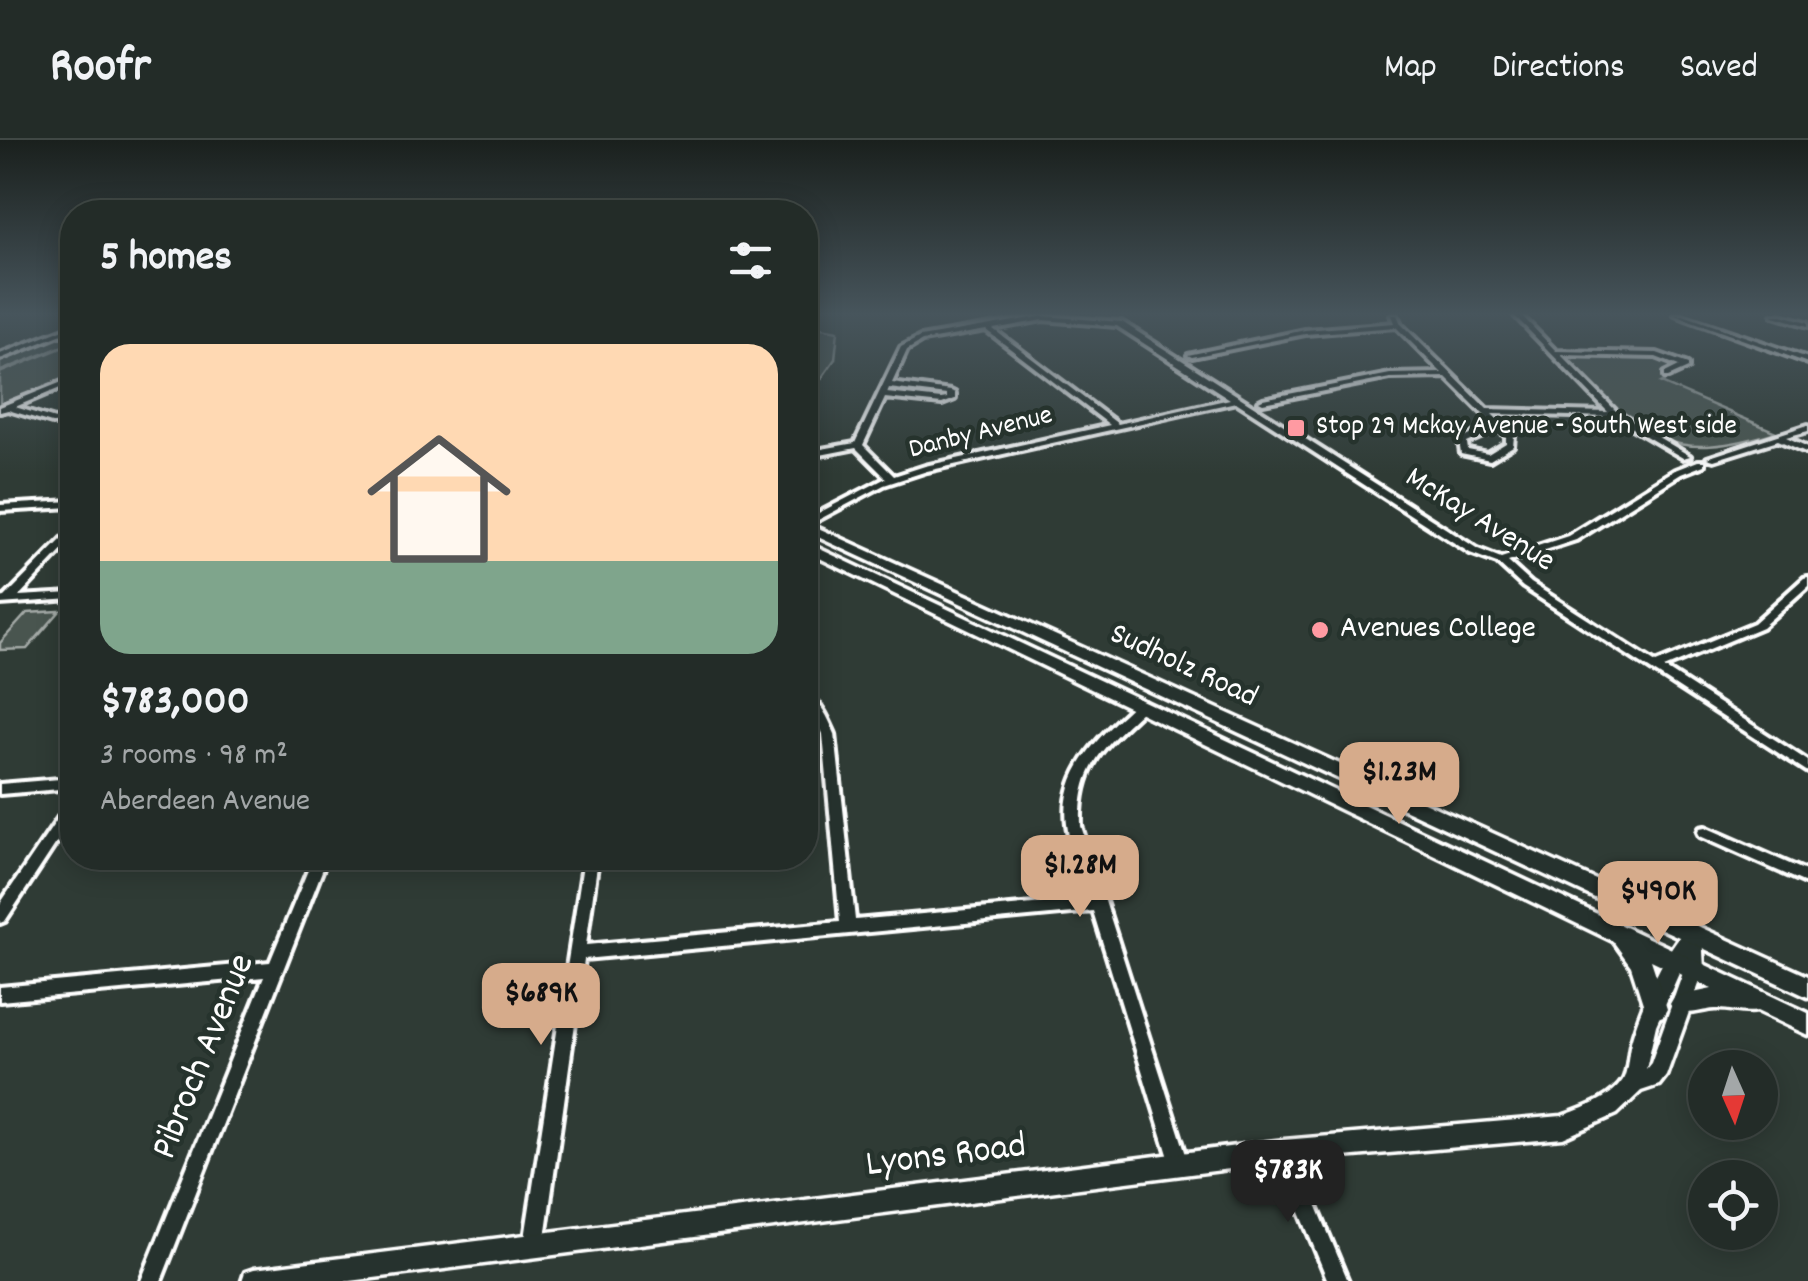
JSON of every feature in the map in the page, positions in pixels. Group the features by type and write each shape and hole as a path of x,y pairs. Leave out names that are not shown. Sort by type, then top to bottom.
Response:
{"main road":[{"name":"Sudholz Road","path":"818,531 1808,987"},
{"name":"Sudholz Road","path":"818,552 1808,1024"},
{"path":"1025,651 1044,636"},
{"path":"1618,933 1641,962 1655,1008"},
{"path":"1682,1004 1719,998 1771,1006 1772,970"}],"street":[{"path":"858,444 895,368"},
{"path":"1041,368 1115,425"},
{"name":"McKay Avenue","path":"1187,368 1474,551 1501,562 1527,584 1808,767"},
{"path":"1442,368 1510,436 1510,444 1490,457 1464,452 1462,442 1498,426"},
{"path":"1569,368 1615,415 1666,446 1697,457"},
{"path":"1263,401 1390,376 1448,374"},
{"path":"4,409 60,385"},
{"path":"884,390 951,393 951,399 942,402 884,390"},
{"name":"Danby Avenue","path":"818,518 892,479 1236,400"},
{"path":"4,409 60,424"},
{"path":"1487,411 1615,415"},
{"path":"1501,562 1572,538 1697,457 1808,428"},
{"path":"1778,437 1808,450"},
{"path":"818,452 858,444"},
{"path":"858,444 892,479"},
{"path":"0,508 60,505"},
{"path":"5,600 60,547"},
{"path":"1656,667 1758,625 1808,580"},
{"path":"5,600 60,597"},
{"path":"1141,705 1092,752 1078,776 1074,826 1180,1164"},
{"path":"818,711 829,734 848,927"},
{"path":"0,788 60,784"},
{"path":"0,917 60,827"},
{"path":"1704,832 1808,878"},
{"name":"Pibroch Avenue","path":"151,1281 315,870"},
{"path":"534,1245 589,870"},
{"path":"577,953 1098,904"},
{"name":"Lyons Road","path":"1636,1082 1634,1060 1655,1008 1683,964 1693,933"},
{"name":"Lyons Road","path":"254,1281 409,1271 534,1245 1284,1151 1562,1127 1609,1107 1636,1082 1652,1078 1659,1069 1682,1004 1683,964"},
{"path":"0,994 274,969"},
{"path":"1284,1151 1338,1281"}],"shaded area":[{"path":"0,368 60,368 60,383 0,408"},
{"path":"818,368 829,368 818,383"},
{"path":"1574,368 1672,368 1680,373 1661,383 1776,432 1705,446 1678,444 1633,423"},
{"path":"60,611 27,649 0,650 0,643 27,613"}],"waterway":[{"path":"0,372 9,368"}],"place":[{"name":"Stop 29 Mckay Avenue - South West side","path":"1296,428"},
{"name":"Avenues College","path":"1320,630"}]}
